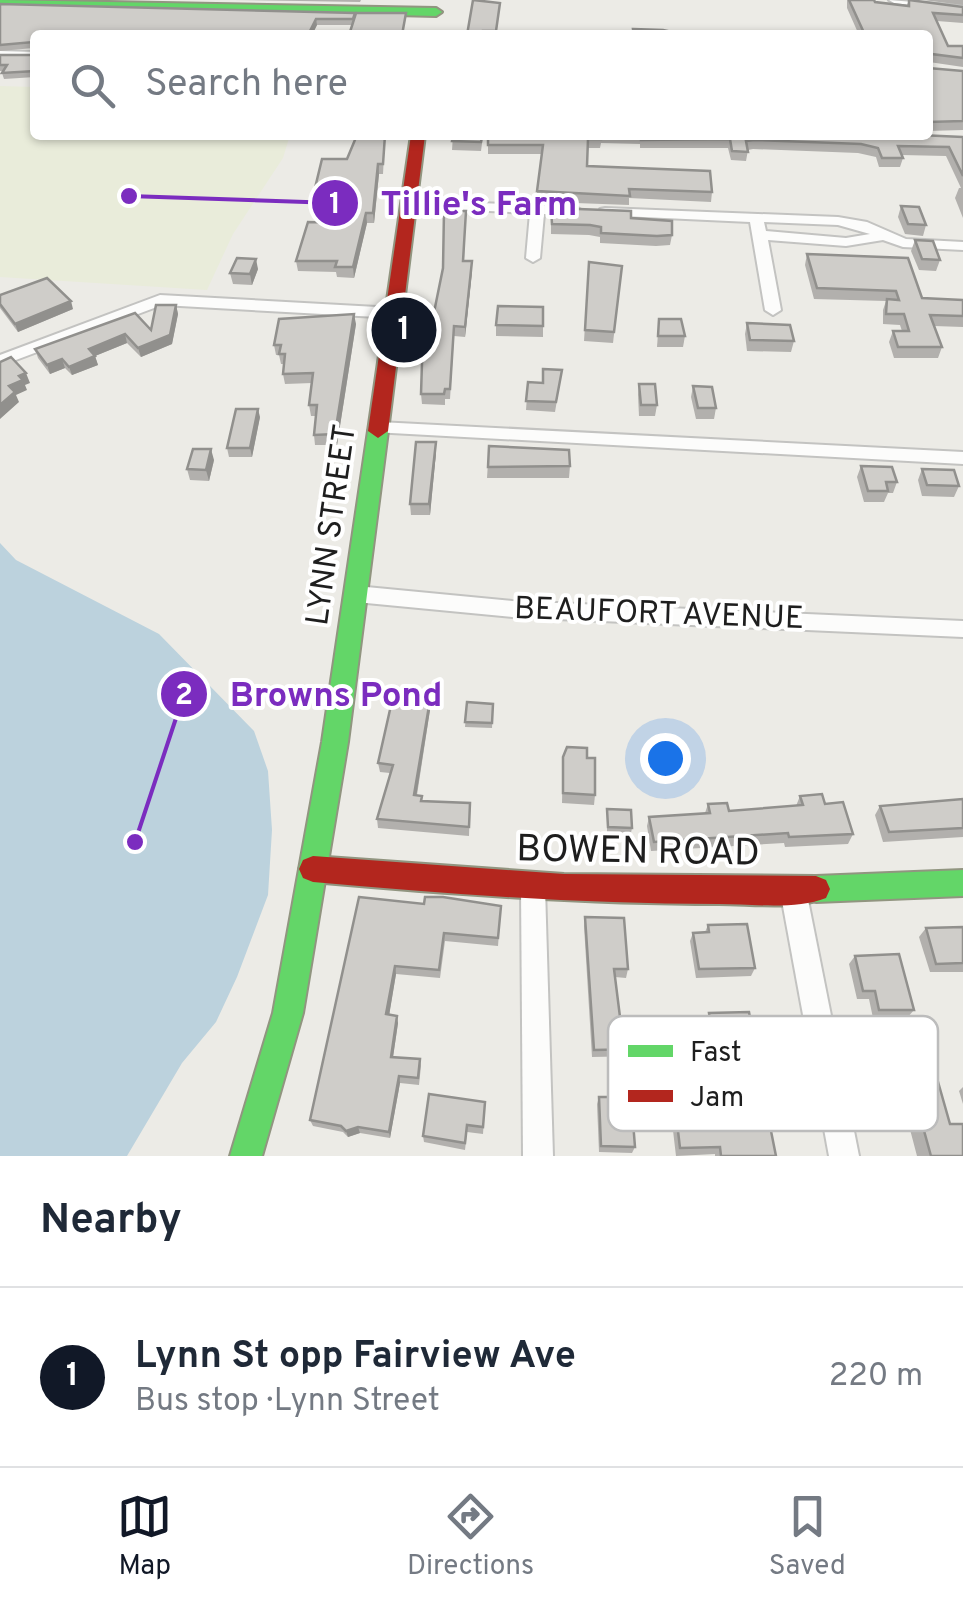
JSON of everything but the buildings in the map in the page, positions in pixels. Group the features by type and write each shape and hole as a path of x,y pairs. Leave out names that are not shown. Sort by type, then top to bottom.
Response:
{"main road":[{"path":"0,2 435,16"},
{"name":"LYNN STREET","path":"246,1156 288,1013 313,869 356,594 417,140"},
{"name":"BOWEN ROAD","path":"313,869 533,888 792,890 963,883"}],"street":[{"path":"894,0 963,9"},
{"path":"0,54 30,55"},
{"path":"408,204 853,222 903,243 963,246"},
{"path":"533,258 537,209"},
{"path":"756,218 773,310"},
{"path":"760,235 846,242 881,236"},
{"path":"0,361 160,300 395,314"},
{"path":"379,428 963,458"},
{"name":"BEAUFORT AVENUE","path":"356,594 512,609 963,629"},
{"path":"533,888 538,1156"},
{"path":"792,890 817,1016"},
{"path":"839,1131 844,1156"}],"green space":[{"path":"0,86 30,87 30,140 288,140 283,158 233,234 207,290 0,277"}],"water":[{"path":"0,543 16,560 159,634 254,731 268,771 272,830 268,895 216,1022 182,1063 127,1156 0,1156"}],"traffic: fast":[{"path":"0,1 436,12"},
{"path":"246,1156 288,1013 335,742 378,431"},
{"path":"816,889 963,883"}],"traffic: jam":[{"path":"378,431 417,140"},
{"path":"313,869 564,887 816,889"}],"place":[{"name":"Tillie's Farm","path":"129,196"},
{"name":"Lynn St opp Fairview Ave","path":"404,330"},
{"name":"Browns Pond","path":"135,842"}]}
